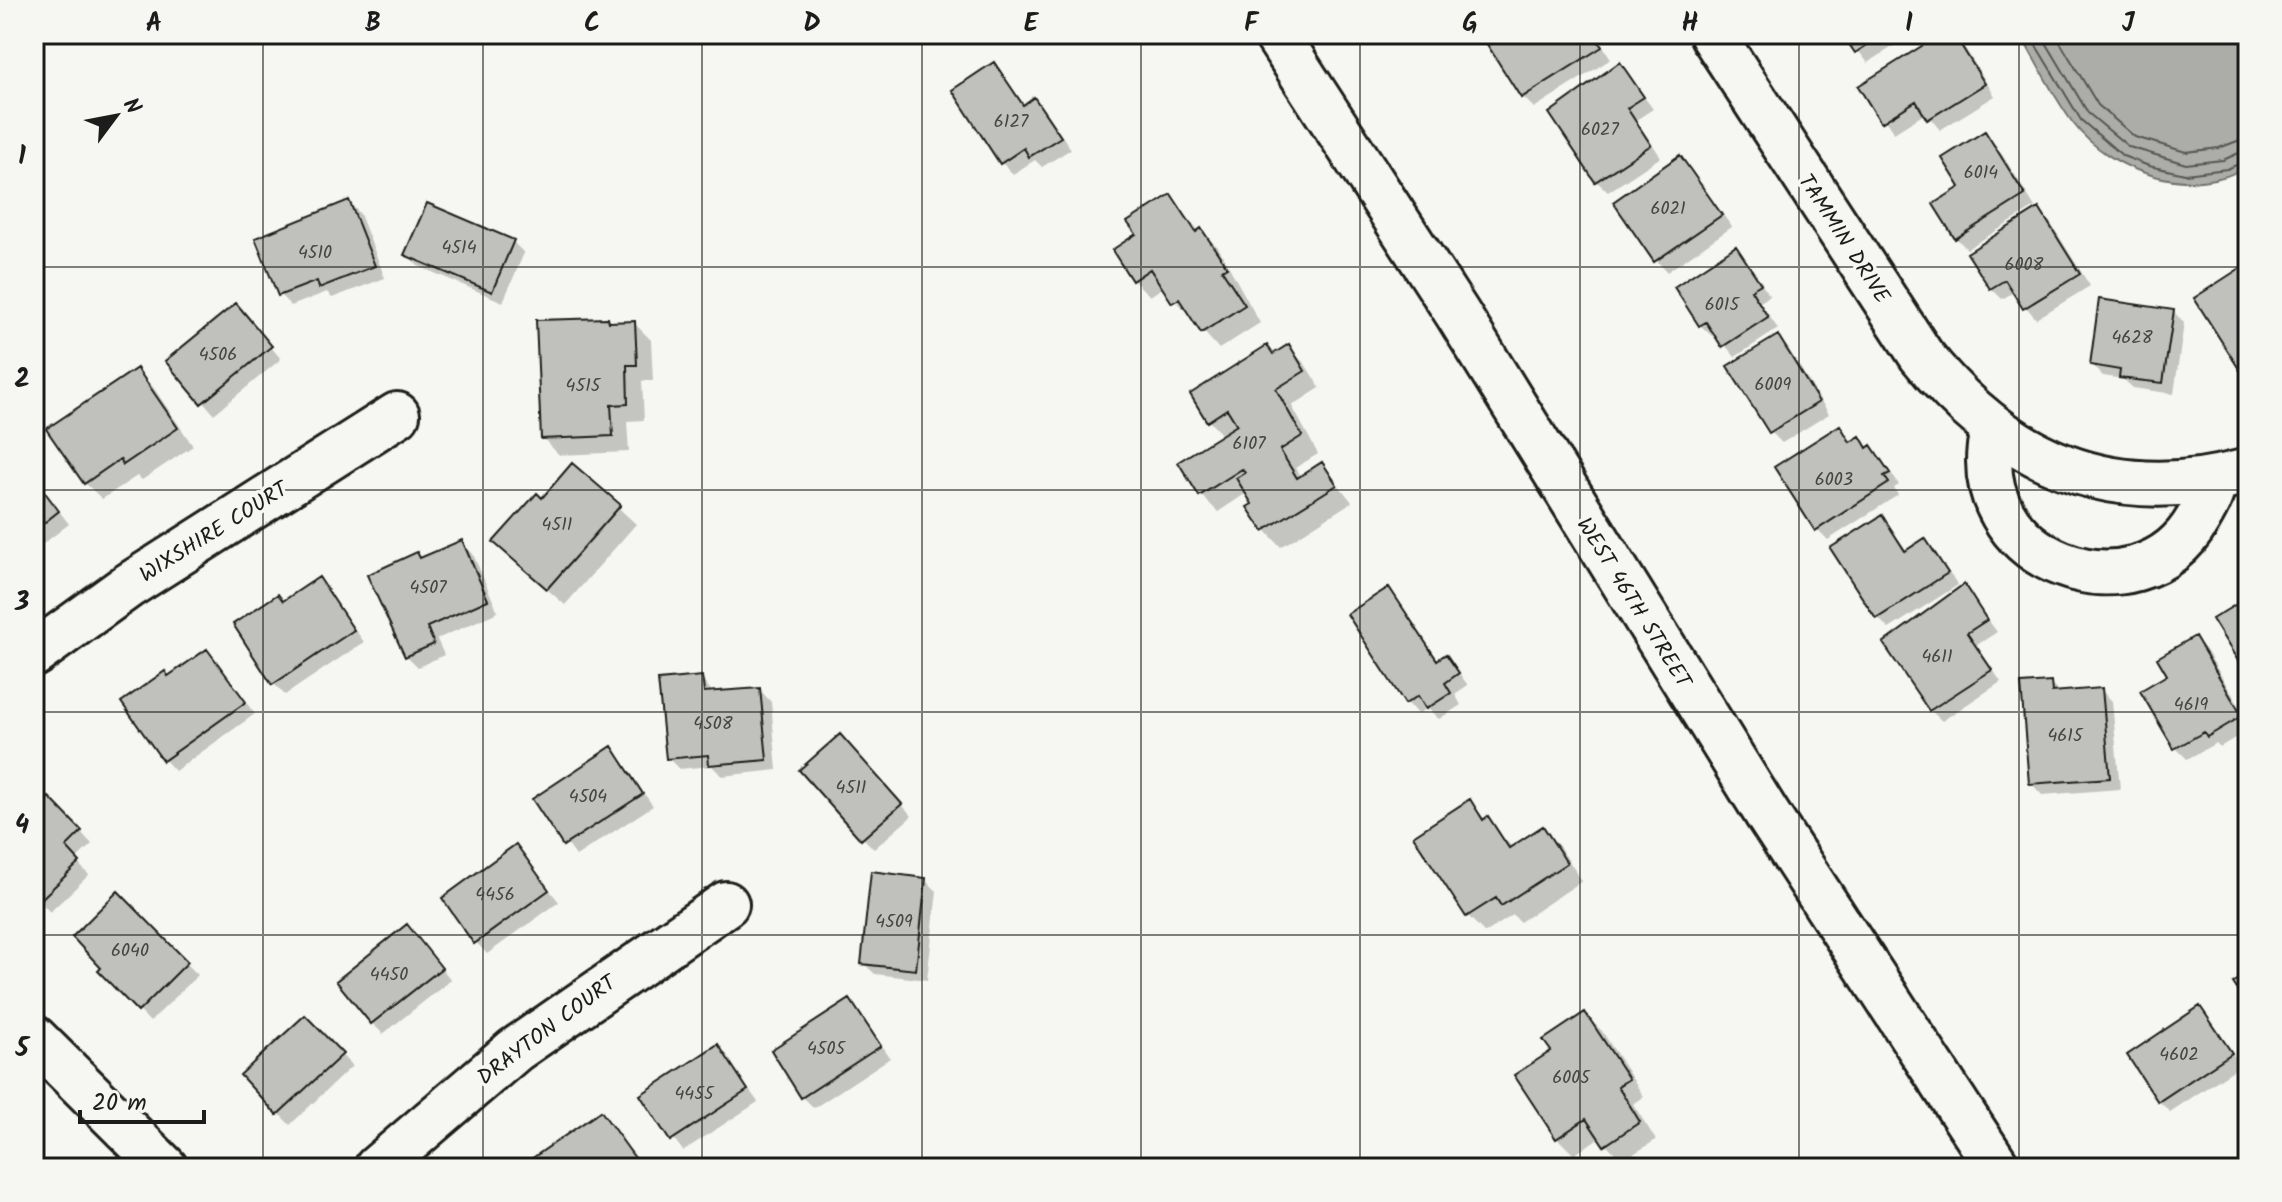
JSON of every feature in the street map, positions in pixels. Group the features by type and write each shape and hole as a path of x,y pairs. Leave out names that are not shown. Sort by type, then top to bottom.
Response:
{"street":[{"name":"WEST 46TH STREET","path":"1276,34 1457,313 1767,814 1998,1168"},
{"name":"TAMMIN DRIVE","path":"1712,34 1921,355 1960,401 1993,430 2044,460 2117,482 2155,485 2230,475"},
{"name":"WIXSHIRE COURT","path":"34,654 128,586 397,415"},
{"path":"1993,430 1987,466 1997,505 2007,524 2035,551 2078,569 2100,572 2133,568 2164,554 2190,532 2206,504 2230,475"},
{"name":"DRAYTON COURT","path":"377,1168 515,1050 607,983 726,904"},
{"path":"34,1038 165,1168"}],"water":[{"path":"2020,34 2248,34 2248,166 2227,176 2203,181 2179,181 2131,168 2109,156 2089,141 2073,123"}],"building":[{"path":"1496,34 1594,34 1602,47 1521,98 1485,41"},
{"path":"1842,34 1884,34 1855,53"},
{"path":"1941,34 1954,34 1985,84 1927,120 1916,101 1881,123 1858,86"},
{"path":"994,62 1023,105 1034,97 1061,137 1029,157 1024,148 1000,164 952,90"},
{"path":"1620,62 1644,97 1627,108 1651,145 1595,182 1549,113"},
{"path":"1985,131 2025,195 1955,239 1933,204 1960,187 1942,158"},
{"path":"1680,155 1722,215 1654,262 1613,202"},
{"path":"1171,194 1196,232 1201,228 1227,267 1222,270 1245,305 1201,333 1179,299 1172,303 1150,269 1132,281 1112,250 1136,234 1127,222"},
{"path":"349,200 375,266 319,288 317,281 278,296 255,238"},
{"path":"427,203 514,240 492,292 404,255"},
{"path":"2039,208 2080,274 2023,309 2005,280 1990,289 1967,253"},
{"path":"1736,246 1761,284 1751,290 1768,317 1722,347 1706,322 1699,326 1674,287"},
{"path":"2248,263 2248,367 2241,372 2194,298"},
{"path":"2099,299 2174,310 2163,383 2119,378 2120,370 2090,365"},
{"path":"236,303 272,346 201,404 165,361"},
{"path":"608,318 609,322 635,321 637,365 627,365 628,404 611,405 613,436 541,439 536,320"},
{"path":"1778,335 1819,402 1769,433 1727,366"},
{"path":"1289,344 1305,371 1276,389 1302,436 1280,450 1297,478 1322,462 1337,485 1263,531 1247,507 1252,504 1236,478 1245,473 1242,469 1199,496 1178,462 1237,425 1227,409 1207,422 1190,394 1267,345 1273,354"},
{"path":"137,368 178,428 123,465 120,459 84,484 46,429"},
{"path":"1840,425 1850,442 1860,436 1867,448 1871,445 1890,473 1884,476 1889,483 1815,531 1774,467"},
{"path":"572,463 621,505 547,589 493,542 537,493 542,498"},
{"path":"34,478 59,511 34,531"},
{"path":"1882,515 1905,551 1925,538 1948,573 1876,619 1830,548"},
{"path":"462,540 488,600 427,627 434,644 405,657 367,575 417,552 420,558"},
{"path":"319,577 354,630 272,685 233,624 278,594 283,601"},
{"path":"1964,584 1987,620 1967,633 1992,670 1929,711 1883,643"},
{"path":"1389,587 1437,660 1446,654 1459,673 1445,683 1451,693 1426,709 1418,696 1405,704 1347,614"},
{"path":"2248,597 2248,677 2212,619"},
{"path":"2195,636 2242,716 2207,737 2204,732 2174,749 2140,691 2167,675 2157,658"},
{"path":"207,649 246,702 163,761 121,702 165,671 168,676"},
{"path":"702,676 704,692 760,688 767,760 709,765 708,755 666,759 658,680"},
{"path":"2051,682 2052,692 2102,688 2110,778 2029,784 2021,684"},
{"path":"840,734 902,804 861,840 799,770"},
{"path":"612,746 643,794 563,846 532,799"},
{"path":"49,797 82,831 66,847 80,862 38,902 34,898 34,811"},
{"path":"1470,799 1483,820 1488,816 1509,848 1543,826 1567,863 1501,906 1496,898 1466,917 1413,836"},
{"path":"516,844 549,890 474,944 442,898"},
{"path":"871,871 926,878 916,970 861,964"},
{"path":"118,891 188,962 138,1012 98,971 101,968 72,937"},
{"path":"407,924 442,968 371,1024 336,981"},
{"path":"2248,973 2248,1006 2233,983"},
{"path":"850,999 881,1046 801,1098 771,1050"},
{"path":"2200,1006 2232,1053 2158,1102 2127,1055"},
{"path":"1585,1012 1629,1079 1618,1086 1640,1122 1604,1146 1586,1119 1556,1139 1514,1075 1551,1051 1543,1040"},
{"path":"305,1015 343,1054 277,1115 240,1075"},
{"path":"718,1044 748,1090 670,1141 640,1095"},
{"path":"601,1111 640,1165 636,1168 518,1168"}]}
